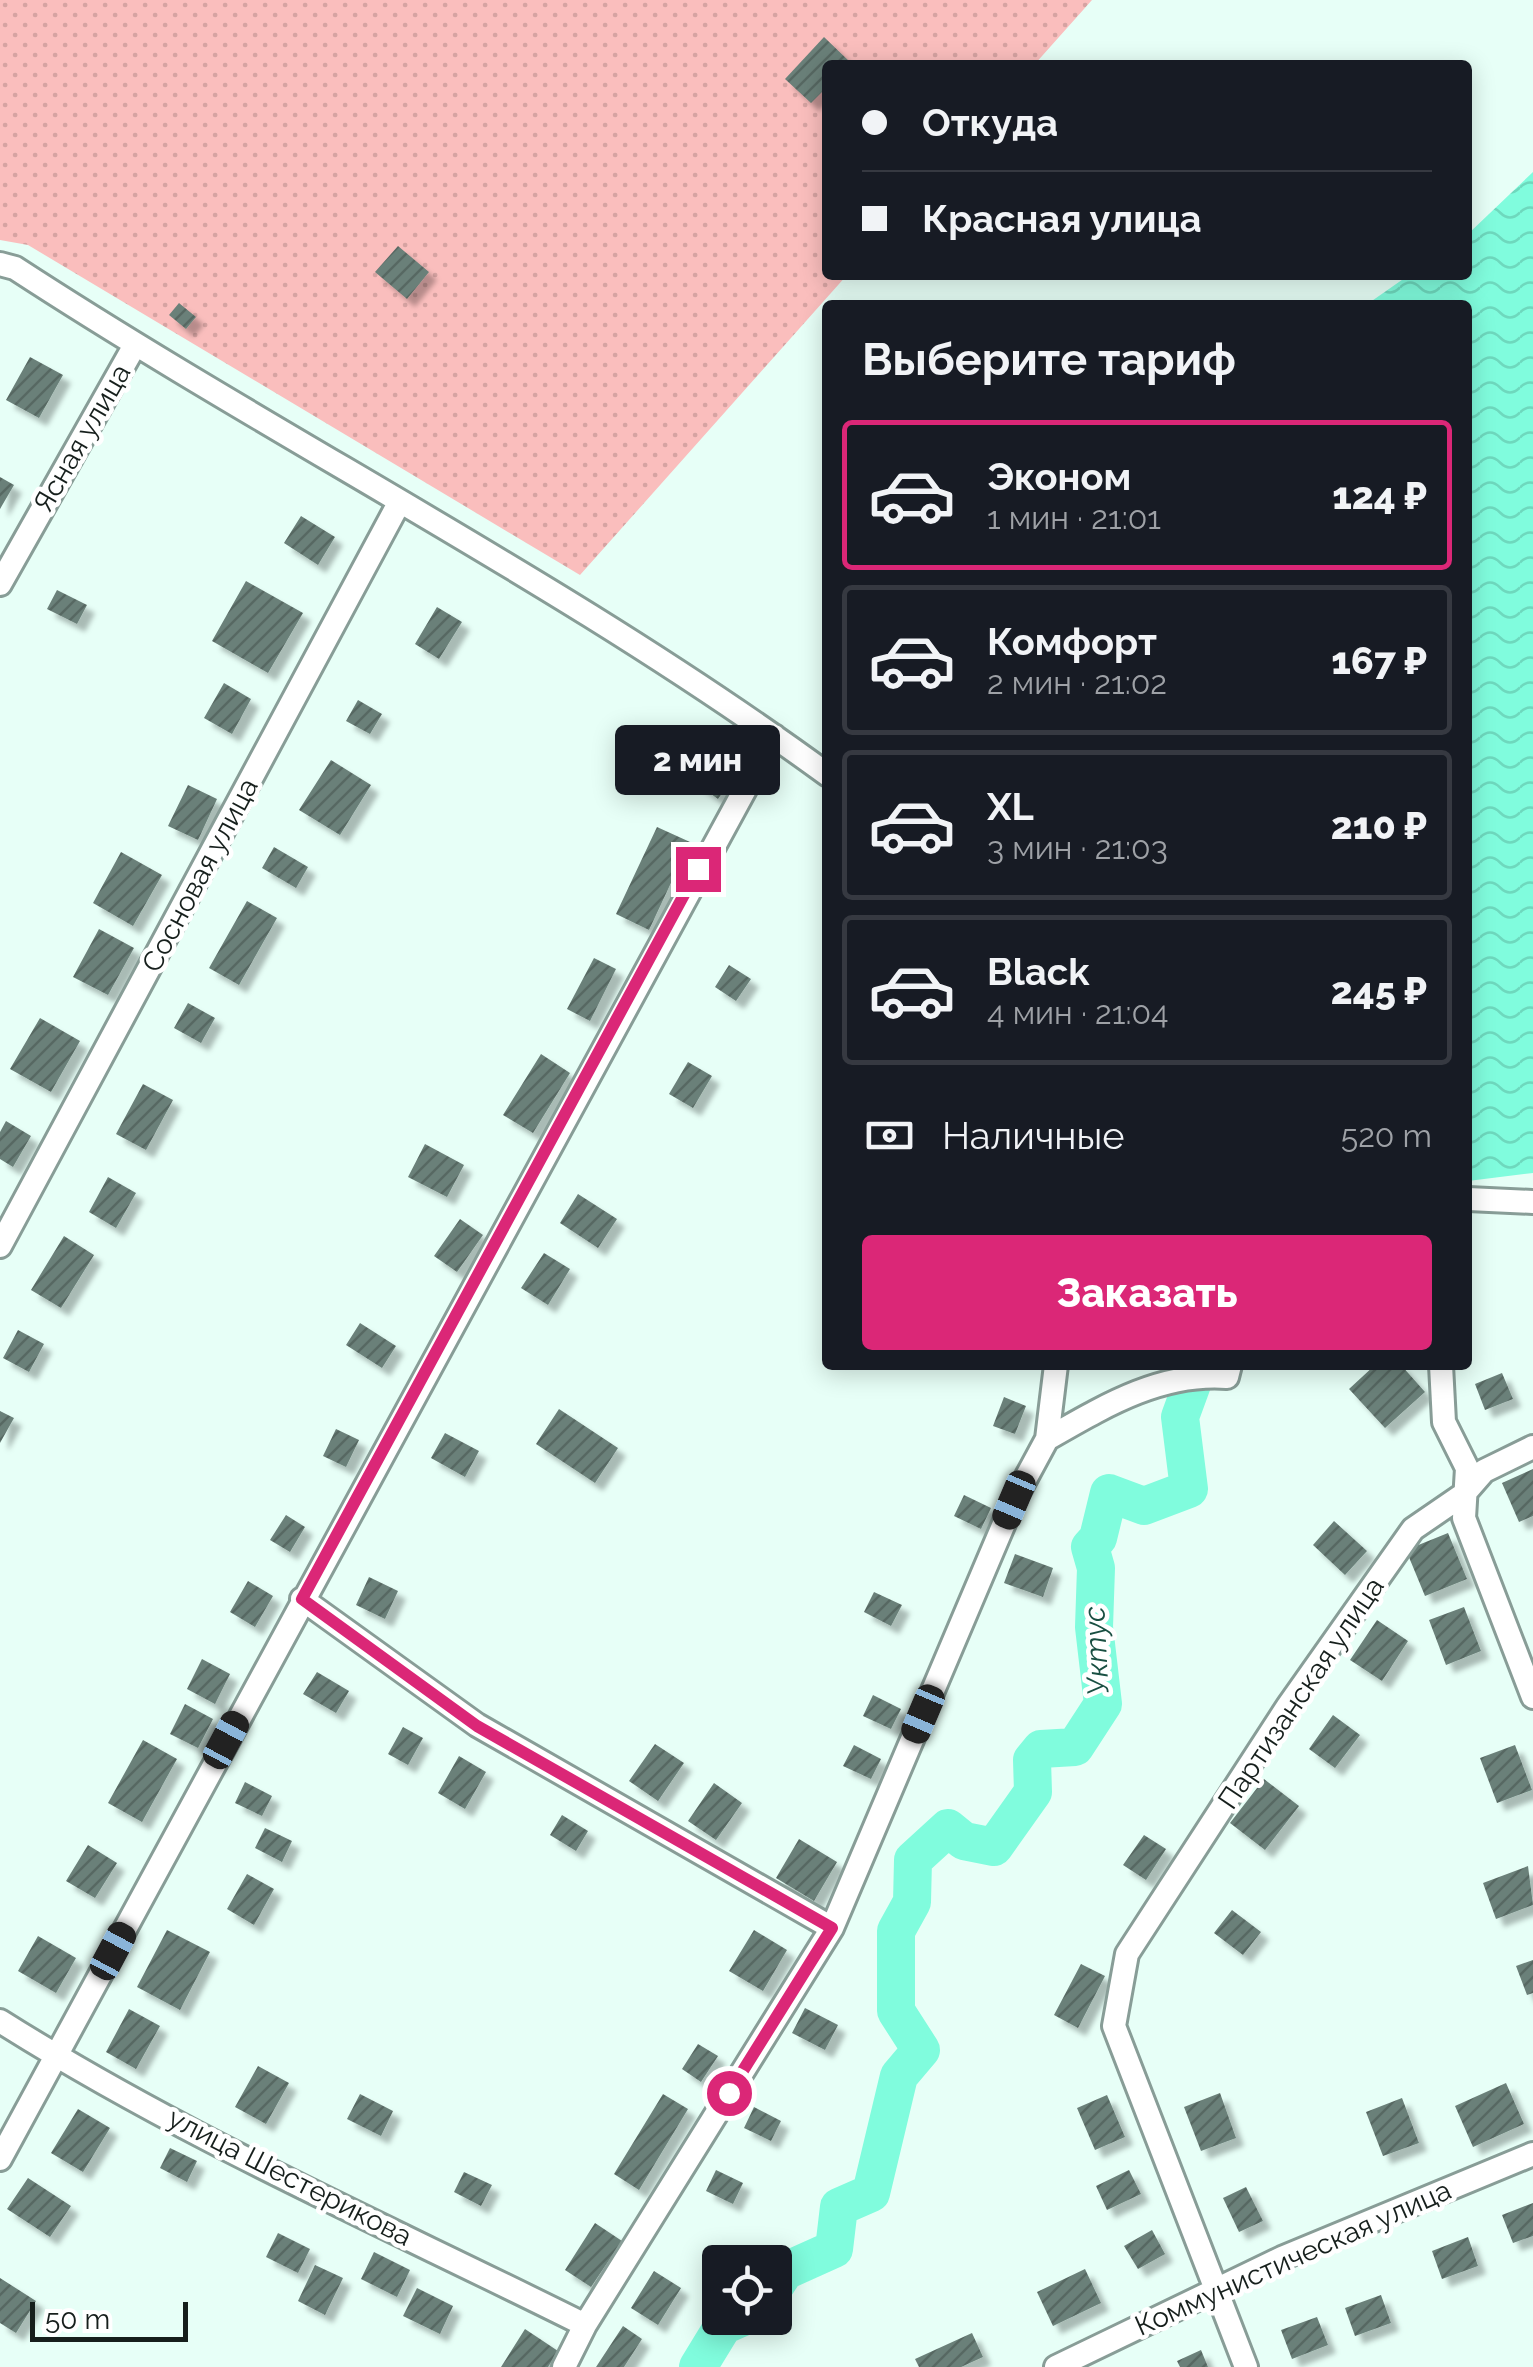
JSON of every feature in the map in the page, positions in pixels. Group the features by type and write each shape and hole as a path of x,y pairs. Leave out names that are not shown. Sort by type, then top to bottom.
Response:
{"street":[{"path":"0,264 14,268 135,345 605,626 822,770"},
{"name":"Ясная улица","path":"0,584 135,345"},
{"name":"Сосновая улица","path":"0,1246 400,503"},
{"path":"0,2159 774,736"},
{"path":"1472,1199 1533,1202"},
{"path":"564,2367 585,2325 832,1928 1014,1500 1047,1439 1055,1370"},
{"path":"1047,1439 1122,1396 1199,1375 1227,1377 1229,1370"},
{"path":"1441,1370 1444,1422 1467,1468 1464,1518 1533,1697"},
{"name":"Партизанская улица","path":"1215,2289 1114,2026 1118,1984 1127,1954 1322,1658 1413,1530 1464,1494 1484,1470 1533,1447"},
{"path":"302,1599 477,1726 832,1928"},
{"name":"улица Шестерикова","path":"0,2021 57,2057 585,2325"},
{"name":"Коммунистическая улица","path":"1056,2367 1215,2289 1533,2154"},
{"path":"1215,2289 1246,2367"}],"shaded area":[{"path":"0,0 1092,0 1038,60 822,60 822,280 843,280 580,575 28,245 0,240"}],"water":[{"path":"1533,172 1533,1173 1472,1181 1472,300 1373,300 1402,280 1472,280 1472,230"}],"building":[{"path":"824,37 848,60 822,60 822,92 811,103 785,79"},
{"path":"398,246 429,272 407,299 375,272"},
{"path":"179,303 196,317 186,329 169,315"},
{"path":"30,357 63,375 39,418 6,400"},
{"path":"0,477 14,485 0,509"},
{"path":"301,516 335,537 318,565 284,543"},
{"path":"246,581 303,613 268,673 212,641"},
{"path":"57,590 87,605 77,624 47,609"},
{"path":"437,607 462,622 439,659 415,644"},
{"path":"224,683 251,699 232,734 204,718"},
{"path":"358,700 382,714 370,734 346,721"},
{"path":"716,738 746,759 718,799 689,778"},
{"path":"331,760 371,785 340,835 299,810"},
{"path":"188,785 217,799 198,840 168,826"},
{"path":"657,827 690,842 649,930 616,914"},
{"path":"274,847 308,867 296,888 262,868"},
{"path":"121,852 162,875 133,926 93,903"},
{"path":"247,901 277,918 239,985 209,968"},
{"path":"99,929 134,948 108,995 73,977"},
{"path":"594,958 616,969 590,1021 567,1009"},
{"path":"729,965 751,979 736,1001 715,987"},
{"path":"188,1003 215,1018 201,1043 174,1028"},
{"path":"40,1018 80,1041 51,1092 10,1069"},
{"path":"541,1054 570,1073 533,1133 503,1115"},
{"path":"688,1062 712,1076 693,1108 669,1094"},
{"path":"143,1084 173,1100 146,1150 116,1134"},
{"path":"6,1121 31,1136 13,1167 0,1159 0,1132"},
{"path":"425,1144 464,1165 447,1197 408,1177"},
{"path":"108,1177 136,1193 116,1228 89,1212"},
{"path":"578,1194 617,1219 598,1248 560,1223"},
{"path":"460,1219 483,1235 457,1272 434,1256"},
{"path":"64,1236 94,1255 61,1308 31,1290"},
{"path":"544,1253 570,1269 548,1305 521,1288"},
{"path":"360,1323 396,1346 382,1368 346,1345"},
{"path":"18,1330 44,1344 29,1372 3,1358"},
{"path":"1370,1370 1405,1370 1425,1392 1385,1428 1349,1389"},
{"path":"1502,1373 1513,1399 1485,1410 1475,1384"},
{"path":"1004,1397 1026,1406 1015,1434 993,1426"},
{"path":"559,1409 618,1448 595,1483 536,1444"},
{"path":"0,1411 14,1418 0,1443"},
{"path":"336,1429 359,1440 346,1467 323,1456"},
{"path":"445,1433 479,1451 465,1477 431,1458"},
{"path":"1533,1469 1533,1516 1519,1522 1502,1483"},
{"path":"964,1495 991,1508 981,1529 954,1516"},
{"path":"286,1515 305,1527 290,1552 270,1540"},
{"path":"1334,1521 1367,1551 1345,1575 1313,1545"},
{"path":"1448,1533 1467,1579 1425,1596 1406,1550"},
{"path":"1015,1554 1053,1568 1043,1597 1004,1583"},
{"path":"369,1577 398,1591 385,1619 356,1605"},
{"path":"248,1581 273,1596 255,1627 230,1612"},
{"path":"874,1592 902,1605 891,1626 864,1612"},
{"path":"1464,1607 1481,1651 1446,1665 1429,1620"},
{"path":"1377,1620 1408,1641 1382,1681 1350,1660"},
{"path":"202,1659 230,1674 215,1704 187,1689"},
{"path":"317,1672 349,1691 336,1713 303,1694"},
{"path":"873,1695 901,1709 891,1729 863,1716"},
{"path":"185,1704 213,1719 198,1748 170,1734"},
{"path":"1333,1715 1360,1735 1335,1768 1309,1749"},
{"path":"403,1727 423,1738 408,1765 388,1754"},
{"path":"143,1740 177,1759 142,1822 108,1803"},
{"path":"655,1744 684,1763 658,1801 629,1781"},
{"path":"854,1745 881,1759 871,1779 843,1766"},
{"path":"1515,1745 1532,1790 1497,1803 1480,1758"},
{"path":"459,1756 486,1772 465,1809 438,1793"},
{"path":"1264,1779 1299,1806 1265,1850 1230,1823"},
{"path":"245,1782 272,1796 262,1816 235,1803"},
{"path":"714,1783 742,1803 716,1840 688,1821"},
{"path":"562,1815 588,1831 576,1851 550,1835"},
{"path":"265,1828 292,1841 282,1862 255,1848"},
{"path":"1144,1835 1166,1849 1146,1880 1123,1865"},
{"path":"799,1839 837,1862 814,1901 776,1878"},
{"path":"88,1845 117,1863 95,1898 66,1881"},
{"path":"1528,1866 1533,1905 1496,1919 1483,1883"},
{"path":"247,1874 274,1889 254,1925 227,1909"},
{"path":"1232,1910 1261,1932 1243,1955 1214,1933"},
{"path":"167,1930 210,1952 180,2010 137,1987"},
{"path":"754,1930 787,1950 763,1991 729,1971"},
{"path":"38,1936 76,1958 56,1993 18,1971"},
{"path":"1533,1960 1533,1993 1527,1995 1516,1966"},
{"path":"1081,1964 1105,1976 1078,2028 1054,2015"},
{"path":"805,2008 838,2025 825,2050 792,2033"},
{"path":"129,2009 160,2026 136,2069 106,2052"},
{"path":"698,2044 718,2056 701,2082 682,2069"},
{"path":"258,2066 289,2083 266,2124 235,2107"},
{"path":"1506,2083 1524,2124 1473,2147 1455,2106"},
{"path":"1220,2093 1236,2138 1201,2151 1184,2107"},
{"path":"360,2094 393,2111 381,2136 347,2119"},
{"path":"663,2094 688,2109 639,2190 614,2174"},
{"path":"1107,2095 1125,2137 1095,2150 1077,2108"},
{"path":"1402,2098 1419,2143 1383,2156 1366,2112"},
{"path":"754,2107 781,2121 771,2141 744,2128"},
{"path":"78,2109 110,2128 83,2172 51,2153"},
{"path":"170,2148 197,2161 187,2182 160,2168"},
{"path":"716,2170 743,2183 733,2204 706,2191"},
{"path":"1129,2170 1141,2194 1107,2210 1096,2186"},
{"path":"464,2172 492,2185 481,2206 454,2192"},
{"path":"28,2178 71,2206 50,2237 7,2209"},
{"path":"1246,2187 1263,2221 1239,2232 1223,2198"},
{"path":"1533,2203 1533,2236 1513,2243 1502,2215"},
{"path":"595,2223 622,2241 591,2287 565,2270"},
{"path":"1152,2230 1165,2254 1138,2269 1124,2246"},
{"path":"278,2233 310,2249 298,2273 266,2257"},
{"path":"1468,2237 1478,2266 1442,2279 1432,2251"},
{"path":"374,2252 410,2270 397,2297 361,2279"},
{"path":"315,2265 343,2278 325,2315 298,2301"},
{"path":"1085,2269 1101,2303 1053,2326 1037,2292"},
{"path":"654,2271 681,2288 658,2325 631,2308"},
{"path":"0,2278 36,2301 16,2333 0,2323"},
{"path":"417,2288 453,2306 440,2334 403,2316"},
{"path":"1381,2295 1391,2323 1355,2336 1345,2308"},
{"path":"1317,2317 1328,2345 1292,2359 1281,2330"},
{"path":"623,2326 642,2339 624,2367 596,2367"},
{"path":"525,2329 558,2351 548,2367 501,2367"},
{"path":"972,2333 983,2357 961,2367 919,2367 915,2359"},
{"path":"1201,2350 1208,2367 1180,2367 1177,2361"}],"waterway":[{"name":"Уктус","path":"792,2268 834,2249 839,2207 871,2193 899,2076 921,2050 896,2011 896,1931 912,1902 913,1860 948,1828 964,1841 994,1847 1033,1792 1032,1760 1041,1749 1075,1747 1103,1704 1094,1627 1096,1568 1090,1547 1098,1538 1109,1493 1144,1506 1189,1489 1180,1417 1197,1370"},
{"name":"Уктус","path":"698,2367 718,2335"}],"route":[{"path":"698,869 302,1599 477,1726 832,1928 729,2093"}]}
